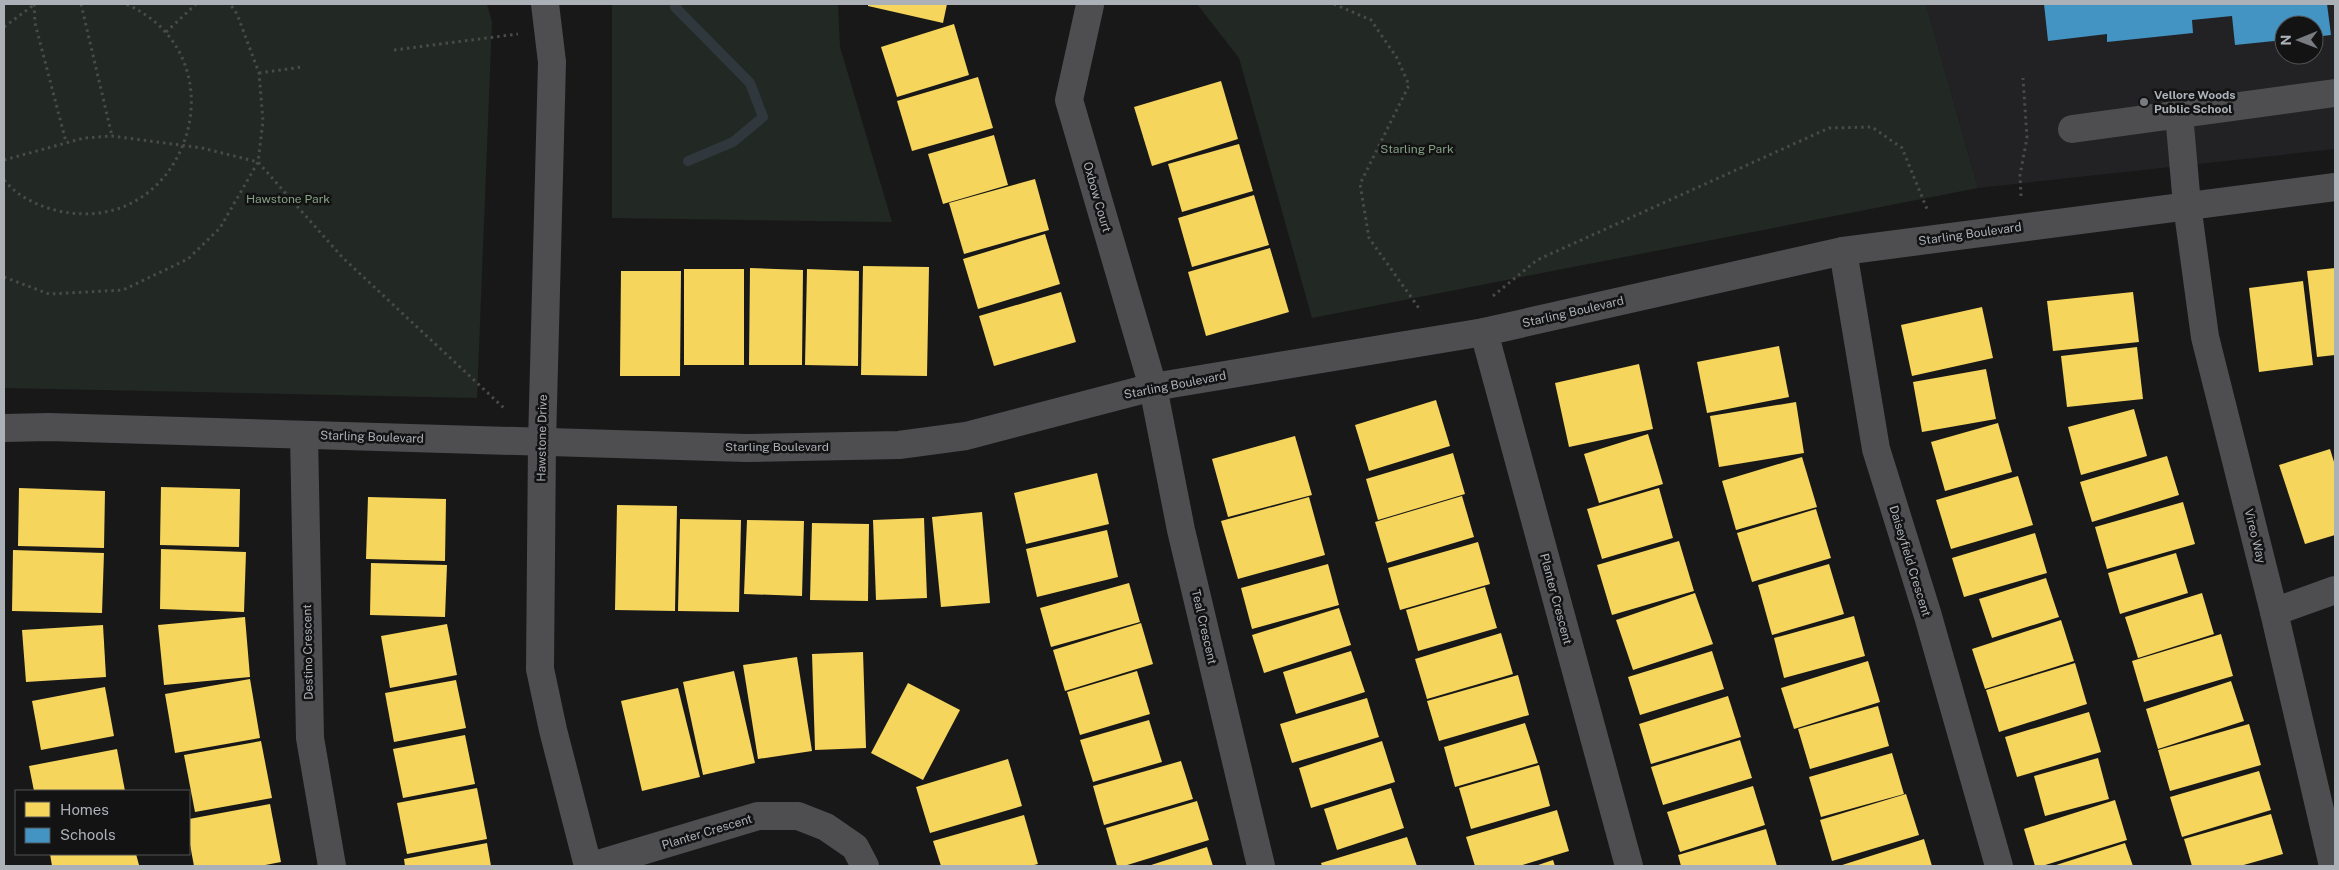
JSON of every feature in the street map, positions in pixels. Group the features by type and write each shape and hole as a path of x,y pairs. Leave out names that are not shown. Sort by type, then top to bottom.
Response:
{"street":[{"name":"Hawstone Drive","path":"545,4 552,62 542,443 540,669 553,730 590,866"},
{"name":"Oxbow Court","path":"1090,5 1069,100 1153,387"},
{"path":"2072,129 2335,93"},
{"name":"Vireo Way","path":"2179,114 2187,205 2205,337 2274,612 2333,866"},
{"name":"Starling Boulevard","path":"4,428 49,427 746,448 899,445 966,436 1153,387 1484,332 1843,250 2335,187"},
{"name":"Daiseyfield Crescent","path":"1843,250 1876,450 1928,616 1999,866"},
{"name":"Planter Crescent","path":"1484,332 1629,866"},
{"name":"Teal Crescent","path":"1153,387 1181,530 1261,866"},
{"name":"Destino Crescent","path":"304,435 310,738 332,866"},
{"path":"2274,612 2335,590"},
{"name":"Planter Crescent","path":"590,866 758,816 798,816 826,828 855,848 865,866"}],"path":[{"path":"35,4 35,23 66,142"},
{"path":"4,27 35,4"},
{"path":"81,4 112,136"},
{"path":"4,180 12,190 42,207 76,215 110,212 142,198 167,175 185,145 192,116 191,86 182,57 166,32 141,10 126,4"},
{"path":"166,32 196,4"},
{"path":"4,276 49,294 123,290 188,259 220,228 258,162 262,121 259,72 237,14 230,4"},
{"path":"1334,4 1371,20 1397,58 1408,85 1360,184 1369,238 1441,339"},
{"path":"394,50 548,30"},
{"path":"259,72 302,67"},
{"path":"2021,227 2020,174 2027,138 2023,78"},
{"path":"1485,303 1537,260 1829,128 1872,127 1902,148 1939,238"},
{"path":"4,160 66,142 112,136 185,145 258,162 342,257 506,410"}],"shaded area":[{"name":"Vellore Woods Public School","path":"1926,4 2335,4 2335,149 1978,188"}],"green space":[{"name":"Hawstone Park","path":"4,4 487,4 492,22 477,398 4,388"},
{"path":"612,4 838,4 840,47 892,222 612,218"},
{"name":"Starling Park","path":"1197,4 1926,4 1978,188 1312,318 1239,58"}],"building: Homes":[{"path":"868,4 947,4 943,23 868,6"},
{"path":"954,24 969,75 897,97 881,47"},
{"path":"978,77 993,128 912,151 897,101"},
{"path":"1221,81 1238,139 1152,166 1134,107"},
{"path":"994,135 1008,185 943,204 928,154"},
{"path":"1239,144 1253,191 1182,212 1168,164"},
{"path":"1035,179 1049,230 964,254 949,203"},
{"path":"1254,195 1269,245 1192,267 1178,218"},
{"path":"1045,234 1060,284 978,309 963,259"},
{"path":"1270,248 1289,312 1206,336 1188,272"},
{"path":"863,266 929,267 927,376 861,375"},
{"path":"750,268 803,270 802,365 749,365"},
{"path":"2335,268 2335,355 2317,357 2307,271"},
{"path":"684,269 744,269 744,365 684,365"},
{"path":"807,269 859,271 858,366 805,365"},
{"path":"621,271 681,271 680,376 620,376"},
{"path":"2303,281 2313,365 2259,372 2249,288"},
{"path":"1061,292 1076,342 994,366 979,316"},
{"path":"2133,292 2139,342 2053,351 2047,301"},
{"path":"1982,307 1993,358 1912,376 1901,325"},
{"path":"1779,346 1789,397 1707,413 1697,362"},
{"path":"2137,347 2143,399 2067,407 2061,356"},
{"path":"1639,364 1653,429 1569,447 1555,383"},
{"path":"1986,369 1996,419 1922,432 1913,382"},
{"path":"1436,400 1450,446 1369,471 1355,425"},
{"path":"1796,402 1804,453 1719,467 1710,416"},
{"path":"2134,409 2147,456 2081,475 2068,427"},
{"path":"1998,423 2012,472 1945,491 1931,442"},
{"path":"1648,434 1663,484 1599,503 1584,454"},
{"path":"1295,436 1312,495 1228,517 1212,459"},
{"path":"2330,449 2335,465 2335,535 2305,544 2279,465"},
{"path":"1453,453 1465,494 1378,520 1366,479"},
{"path":"2167,456 2179,495 2092,522 2080,482"},
{"path":"1802,457 1817,507 1736,530 1722,481"},
{"path":"1097,473 1109,524 1026,544 1014,493"},
{"path":"2018,476 2033,525 1951,549 1936,500"},
{"path":"161,487 240,489 239,547 160,545"},
{"path":"19,488 105,491 104,548 18,546"},
{"path":"1659,488 1673,538 1602,559 1587,509"},
{"path":"1462,496 1474,537 1387,563 1375,522"},
{"path":"368,497 446,499 445,561 366,559"},
{"path":"1309,497 1325,555 1238,579 1221,521"},
{"path":"2183,502 2195,544 2107,569 2095,527"},
{"path":"617,505 677,506 675,611 615,610"},
{"path":"1816,509 1831,558 1752,582 1737,533"},
{"path":"982,512 990,603 941,607 932,517"},
{"path":"924,518 927,598 876,600 873,520"},
{"path":"680,519 741,520 739,612 678,611"},
{"path":"747,520 804,521 802,596 744,594"},
{"path":"812,523 869,524 868,601 810,600"},
{"path":"1107,530 1118,577 1037,597 1026,549"},
{"path":"2035,533 2047,573 1964,597 1952,558"},
{"path":"1679,541 1694,591 1612,615 1597,565"},
{"path":"1478,542 1490,584 1400,610 1388,568"},
{"path":"161,549 246,552 244,612 160,609"},
{"path":"13,550 104,553 102,613 12,611"},
{"path":"2176,553 2188,593 2120,614 2108,573"},
{"path":"371,563 447,565 445,617 370,615"},
{"path":"1328,564 1339,605 1252,629 1241,588"},
{"path":"1829,564 1844,614 1772,635 1758,585"},
{"path":"2046,578 2059,617 1992,638 1979,599"},
{"path":"1129,583 1140,622 1051,647 1040,608"},
{"path":"1485,587 1497,628 1418,651 1406,610"},
{"path":"1695,593 1713,644 1633,670 1616,620"},
{"path":"2202,593 2214,634 2138,658 2125,617"},
{"path":"1339,608 1351,645 1264,673 1252,635"},
{"path":"1854,616 1865,656 1784,678 1774,638"},
{"path":"245,617 250,677 164,685 158,625"},
{"path":"2061,620 2074,661 1985,689 1972,649"},
{"path":"1141,623 1153,664 1065,691 1053,650"},
{"path":"447,624 457,675 390,688 381,636"},
{"path":"103,625 106,677 26,682 22,630"},
{"path":"1501,633 1513,674 1427,699 1415,659"},
{"path":"2221,634 2233,676 2144,702 2132,661"},
{"path":"1351,651 1365,692 1296,714 1283,672"},
{"path":"1712,651 1724,689 1640,715 1628,677"},
{"path":"863,652 866,748 815,750 812,654"},
{"path":"797,657 812,751 758,759 743,665"},
{"path":"1868,661 1880,702 1794,729 1781,688"},
{"path":"2075,663 2087,704 1999,732 1986,690"},
{"path":"734,671 755,763 703,775 683,682"},
{"path":"1137,671 1150,714 1080,735 1067,692"},
{"path":"1518,675 1529,715 1439,741 1427,701"},
{"path":"250,679 260,738 175,753 165,694"},
{"path":"456,680 466,728 394,742 385,693"},
{"path":"2231,681 2244,721 2158,749 2146,709"},
{"path":"908,683 960,710 923,780 871,753"},
{"path":"105,687 114,736 41,750 32,701"},
{"path":"678,688 700,777 642,791 621,701"},
{"path":"1728,696 1741,737 1651,764 1639,724"},
{"path":"1367,698 1379,737 1292,763 1280,724"},
{"path":"1878,706 1889,746 1810,769 1798,729"},
{"path":"2089,712 2101,752 2017,777 2005,737"},
{"path":"1149,720 1162,762 1093,782 1080,740"},
{"path":"1525,723 1538,763 1455,787 1444,747"},
{"path":"2249,724 2261,765 2170,791 2158,750"},
{"path":"465,735 475,784 403,798 393,749"},
{"path":"1740,740 1752,778 1663,805 1651,767"},
{"path":"261,741 272,798 195,812 184,755"},
{"path":"1382,741 1395,782 1311,808 1299,768"},
{"path":"117,749 125,790 34,790 29,766"},
{"path":"1892,753 1904,794 1821,817 1809,777"},
{"path":"2098,758 2109,799 2045,816 2034,776"},
{"path":"1008,759 1022,806 930,833 916,787"},
{"path":"1181,761 1193,799 1104,825 1093,786"},
{"path":"1539,765 1550,806 1471,829 1459,788"},
{"path":"2259,771 2271,810 2182,837 2170,797"},
{"path":"1753,786 1765,825 1680,852 1667,812"},
{"path":"477,788 487,839 407,854 397,803"},
{"path":"1391,788 1404,828 1337,850 1324,809"},
{"path":"1906,794 1919,835 1832,861 1820,820"},
{"path":"2115,800 2127,840 2042,866 2035,866 2024,829"},
{"path":"1197,801 1209,840 1124,866 1117,866 1106,828"},
{"path":"270,804 281,862 260,866 194,866 190,844 190,819"},
{"path":"1557,810 1569,851 1519,866 1475,866 1466,837"},
{"path":"2271,814 2283,854 2240,866 2192,866 2184,839"},
{"path":"1024,815 1038,864 1030,866 941,866 933,841"},
{"path":"1766,829 1777,866 1681,866 1678,855"},
{"path":"1407,837 1417,866 1322,866 1321,863"},
{"path":"1924,839 1932,866 1839,866"},
{"path":"487,843 491,866 405,866 404,859"},
{"path":"2125,843 2133,866 2053,866"},
{"path":"1207,847 1213,866 1148,866"},
{"path":"50,855 136,855 139,865 52,866"},
{"path":"1553,860 1555,866 1535,866"}],"building: Schools":[{"path":"2044,4 2327,4 2331,35 2324,36 2324,15 2274,15 2274,41 2235,45 2232,16 2192,20 2193,33 2107,42 2107,34 2048,41"}],"waterway":[{"path":"677,4 675,7 750,83 763,117 733,142 688,161"}],"place":[{"name":"Vellore Woods Public School","path":"2144,102"}]}
